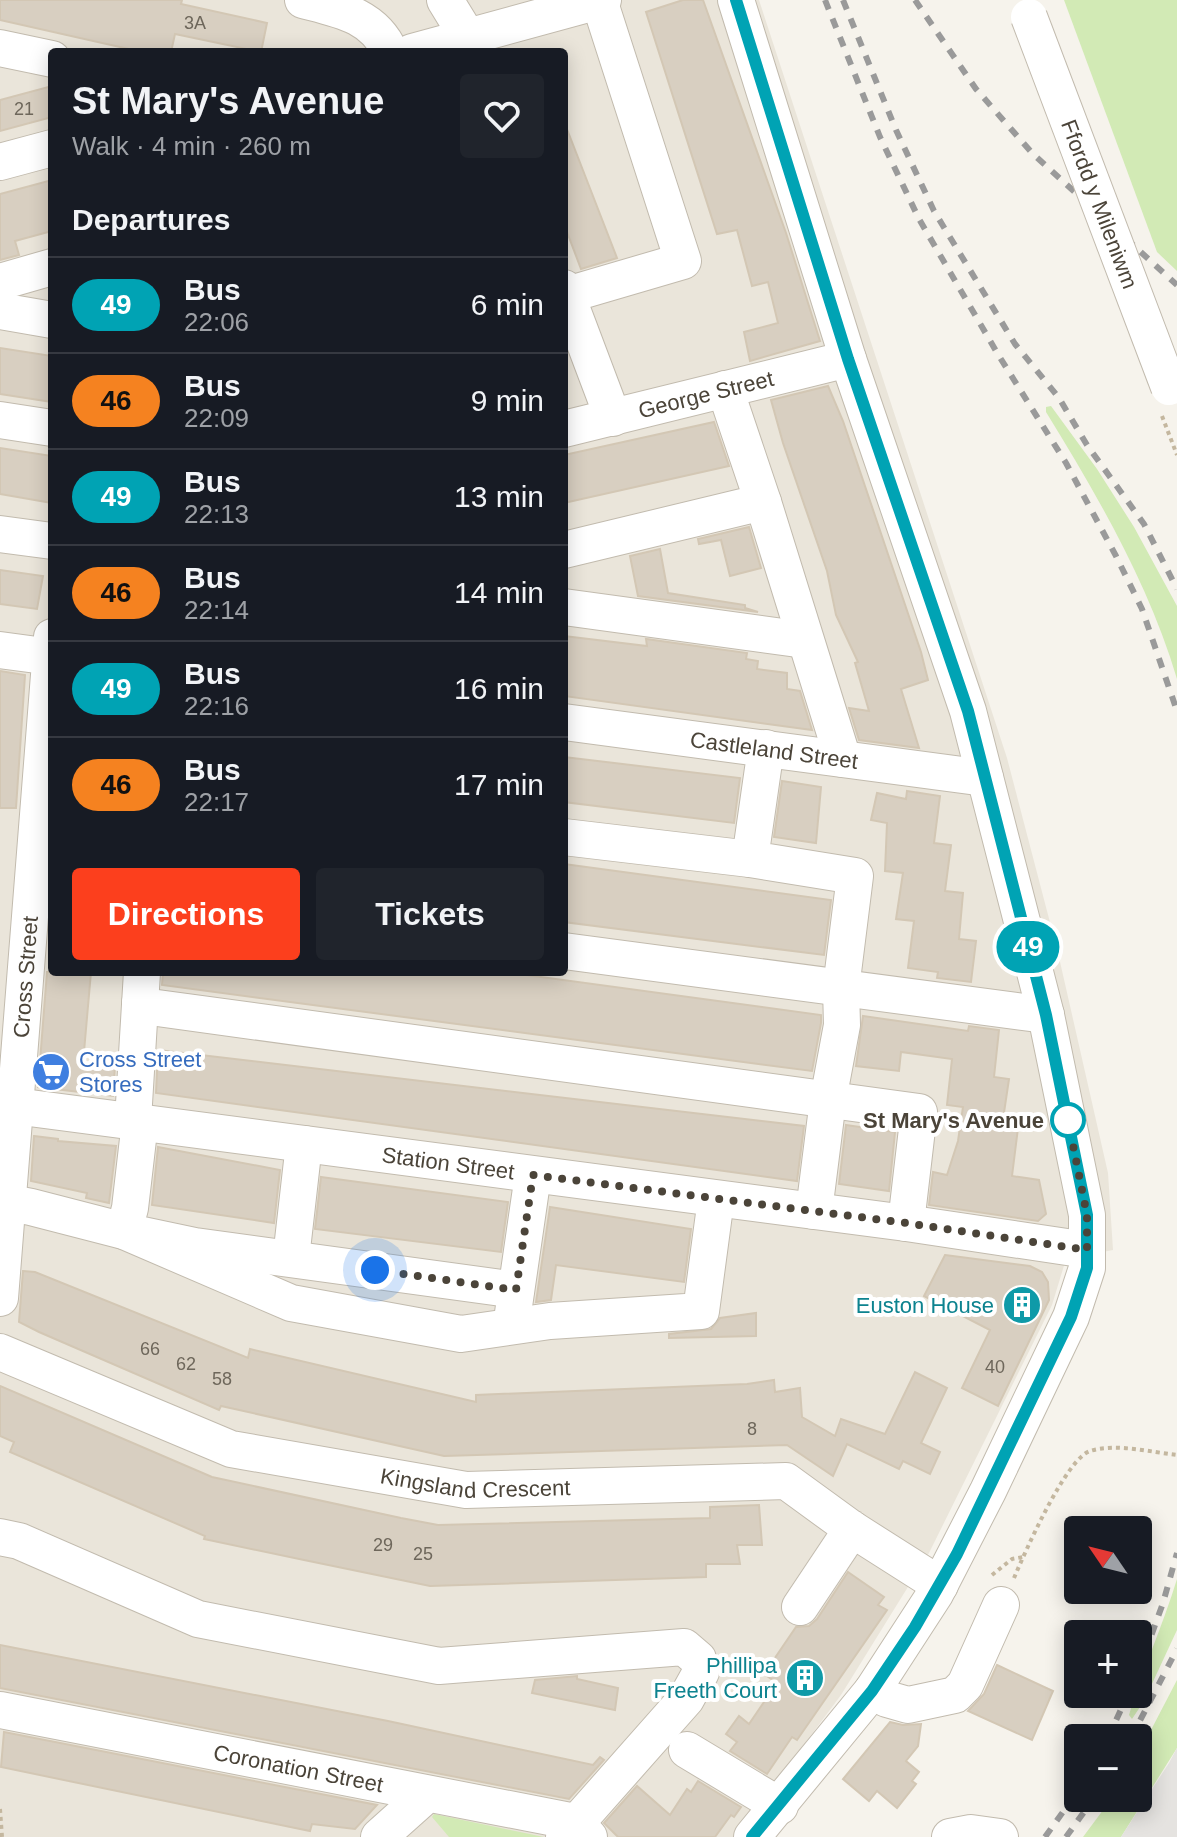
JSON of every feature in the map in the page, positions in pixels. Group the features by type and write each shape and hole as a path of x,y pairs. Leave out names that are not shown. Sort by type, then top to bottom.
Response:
{"street":[{"path":"303,0 350,12 372,26 388,48"},
{"path":"445,0 470,44"},
{"path":"441,48 470,44 600,0 683,261 568,303"},
{"path":"736,0 848,359 968,711 1046,1015 1087,1215 1087,1268 1071,1317 940,1585 872,1691 752,1837"},
{"name":"Ffordd y Mileniwm","path":"1026,9 1169,401"},
{"path":"0,48 48,58"},
{"path":"0,162 48,149"},
{"path":"0,282 48,268"},
{"path":"568,306 613,418"},
{"path":"0,311 48,319"},
{"name":"George Street","path":"568,428 848,359"},
{"path":"725,389 843,759"},
{"path":"0,420 48,427"},
{"path":"568,549 763,502"},
{"path":"0,534 48,540"},
{"path":"568,608 805,640"},
{"path":"0,650 48,651"},
{"name":"Cross Street","path":"0,1298 8,1105 48,681"},
{"name":"Castleland Street","path":"568,723 985,778"},
{"path":"750,859 766,748"},
{"path":"568,837 750,859 855,876 841,988 842,1025 828,1100 814,1211"},
{"path":"568,952 1046,1015"},
{"path":"141,988 150,1007 919,1112 906,1223"},
{"path":"124,1231 130,1208 141,988"},
{"name":"Station Street","path":"8,1105 906,1223 1087,1250"},
{"path":"291,1258 304,1144"},
{"path":"511,1327 533,1175"},
{"path":"124,1231 291,1303 461,1334 550,1321 701,1311 716,1199"},
{"path":"4,1202 195,1246 516,1290"},
{"name":"Kingsland Crescent","path":"0,1352 231,1449 466,1490 786,1481 852,1529 940,1585"},
{"path":"800,1607 852,1529"},
{"path":"0,1537 19,1541 198,1619 439,1666 684,1647 698,1659 701,1672 686,1699 576,1832"},
{"path":"872,1691 908,1705 955,1695 965,1685 1001,1605"},
{"name":"Coronation Street","path":"0,1710 427,1794 576,1832"},
{"path":"687,1750 780,1806"},
{"path":"379,1837 427,1794"},
{"path":"950,1837 971,1833 1000,1837"}],"path":[{"path":"1169,401 1177,455"},
{"path":"1023,1557 1067,1474 1082,1455 1092,1450 1127,1449 1177,1455"},
{"path":"0,1809 2,1837"}],"shaded area":[{"path":"0,0 759,0 1007,758 1058,953 1108,1173 1113,1250 1066,1259 1052,1305 929,1553 841,1695 735,1837 0,1837"},
{"path":"1177,1748 1177,1837 1121,1837 1137,1812 1152,1812 1152,1789"}],"green space":[{"path":"1064,0 1177,0 1177,271 1157,252"},
{"path":"1051,406 1134,527 1177,606 1177,679 1137,575 1084,475 1046,412 1046,407"},
{"path":"1177,1579 1177,1630 1152,1684 1152,1649"},
{"path":"1177,1680 1177,1748 1152,1788 1152,1728"},
{"path":"1131,1708 1139,1708 1132,1719 1129,1715"},
{"path":"1102,1812 1137,1812 1121,1837 1083,1837"},
{"path":"434,1814 544,1837 449,1837 432,1817"}],"building":[{"path":"0,0 182,0 181,4 267,23 262,48 242,48 175,34 172,48 124,48 0,20"},
{"path":"683,0 703,0 786,233 820,341 750,361 744,332 778,323 768,282 752,286 737,230 717,234 646,12"},
{"path":"48,87 48,118 0,131 0,100"},
{"path":"568,132 617,258 581,269 568,235"},
{"path":"48,181 48,232 15,241 19,255 0,260 0,194"},
{"path":"0,348 48,355 48,401 0,394"},
{"path":"828,386 843,421 921,652 928,680 901,689 919,748 859,740 849,708 869,711 855,663 858,662 836,615 827,571 771,400"},
{"path":"714,422 729,466 568,502 568,454"},
{"path":"0,448 48,455 48,502 0,494"},
{"path":"749,527 761,568 730,576 721,540 699,544 698,539"},
{"path":"660,549 668,593 745,605 745,608 758,612 638,596 630,556"},
{"path":"0,570 43,576 37,609 0,604"},
{"path":"568,636 647,646 646,639 747,653 746,659 758,661 757,669 787,673 787,689 800,691 812,730 568,697"},
{"path":"0,671 25,675 16,808 0,808"},
{"path":"568,757 740,778 734,823 568,802"},
{"path":"782,781 821,787 816,843 774,837"},
{"path":"907,791 940,796 934,843 951,845 945,891 963,893 959,939 976,941 971,982 937,978 938,972 908,968 914,921 896,919 903,873 885,871 887,823 871,820 877,793 906,799"},
{"path":"568,865 831,900 824,955 568,923"},
{"path":"47,972 48,976 91,976 83,1063 115,1066 113,1096 38,1087"},
{"path":"163,976 533,976 821,1015 821,1023 812,1071 162,985"},
{"path":"863,1016 968,1031 969,1026 999,1030 994,1077 1009,1079 1002,1126 1018,1128 1012,1176 1039,1180 1046,1214 1038,1221 929,1205 933,1172 947,1175 958,1141 963,1107 947,1105 952,1059 901,1052 899,1071 856,1066"},
{"path":"158,1050 804,1126 797,1181 156,1093"},
{"path":"846,1125 895,1132 889,1191 839,1184"},
{"path":"34,1136 116,1146 109,1203 86,1198 87,1193 31,1181"},
{"path":"158,1147 280,1170 274,1223 152,1205"},
{"path":"321,1177 508,1202 501,1252 315,1229"},
{"path":"550,1207 691,1229 684,1282 556,1265 551,1300 536,1302"},
{"name":"Euston House","path":"945,1255 1030,1266 1042,1272 1048,1282 1049,1300 998,1406 962,1388 990,1330 924,1296"},
{"path":"23,1271 35,1272 248,1358 250,1349 476,1402 476,1395 747,1384 774,1380 775,1392 800,1388 802,1417 835,1436 841,1419 885,1434 915,1372 947,1388 921,1443 940,1452 930,1474 903,1461 899,1469 847,1444 833,1476 787,1445 444,1456 221,1406 219,1410 39,1332 19,1322"},
{"path":"756,1313 756,1336 669,1338 669,1334 711,1329 720,1318"},
{"path":"0,1386 212,1477 401,1518 438,1525 710,1518 710,1507 759,1505 762,1545 737,1545 740,1564 706,1564 706,1577 430,1586 304,1560 204,1539 205,1536 10,1452 14,1442 0,1436"},
{"name":"Phillipa Freeth Court","path":"848,1572 884,1597 878,1605 887,1610 797,1740 792,1737 767,1774 730,1751 737,1742 726,1734 739,1716 749,1724 777,1683 764,1674 796,1627 809,1626 817,1619"},
{"path":"0,1645 388,1721 593,1765 600,1757 604,1760 569,1799 0,1688"},
{"path":"997,1665 1053,1691 1032,1740 968,1711 984,1694"},
{"path":"577,1676 577,1679 618,1688 615,1710 532,1693 535,1680"},
{"path":"890,1722 921,1724 918,1746 906,1761 919,1772 912,1781 916,1784 897,1808 877,1791 869,1801 843,1779"},
{"path":"4,1732 377,1805 355,1829 312,1824 310,1831 1,1767"},
{"path":"698,1781 741,1807 715,1837 618,1837 604,1823 637,1786 670,1815 687,1789 691,1792"}],"railway":[{"path":"825,0 880,137 919,219 1066,463 1116,556 1142,609 1177,711"},
{"path":"843,0 896,130 934,211 1015,344 1059,398 1087,445 1144,524 1177,589"},
{"path":"915,0 976,89 1033,154 1177,285"},
{"path":"1152,1633 1177,1553"},
{"path":"1138,1724 1177,1649"},
{"path":"1114,1724 1122,1708"},
{"path":"1045,1837 1064,1811"},
{"path":"1066,1837 1084,1812"}],"bus line":[{"name":"49","path":"736,0 848,359 968,711 1046,1015 1087,1215 1087,1268 1071,1317 957,1554 906,1642 872,1691 752,1837"}],"place":[{"name":"Cross Street Stores","path":"51,1072"},
{"name":"St Mary's Avenue","path":"1068,1120"},
{"name":"Euston House","path":"1022,1305"},
{"name":"Phillipa Freeth Court","path":"805,1678"}],"route":[{"path":"375,1270 516,1290 533,1175 906,1223 1087,1250 1087,1215 1068,1120"}]}
